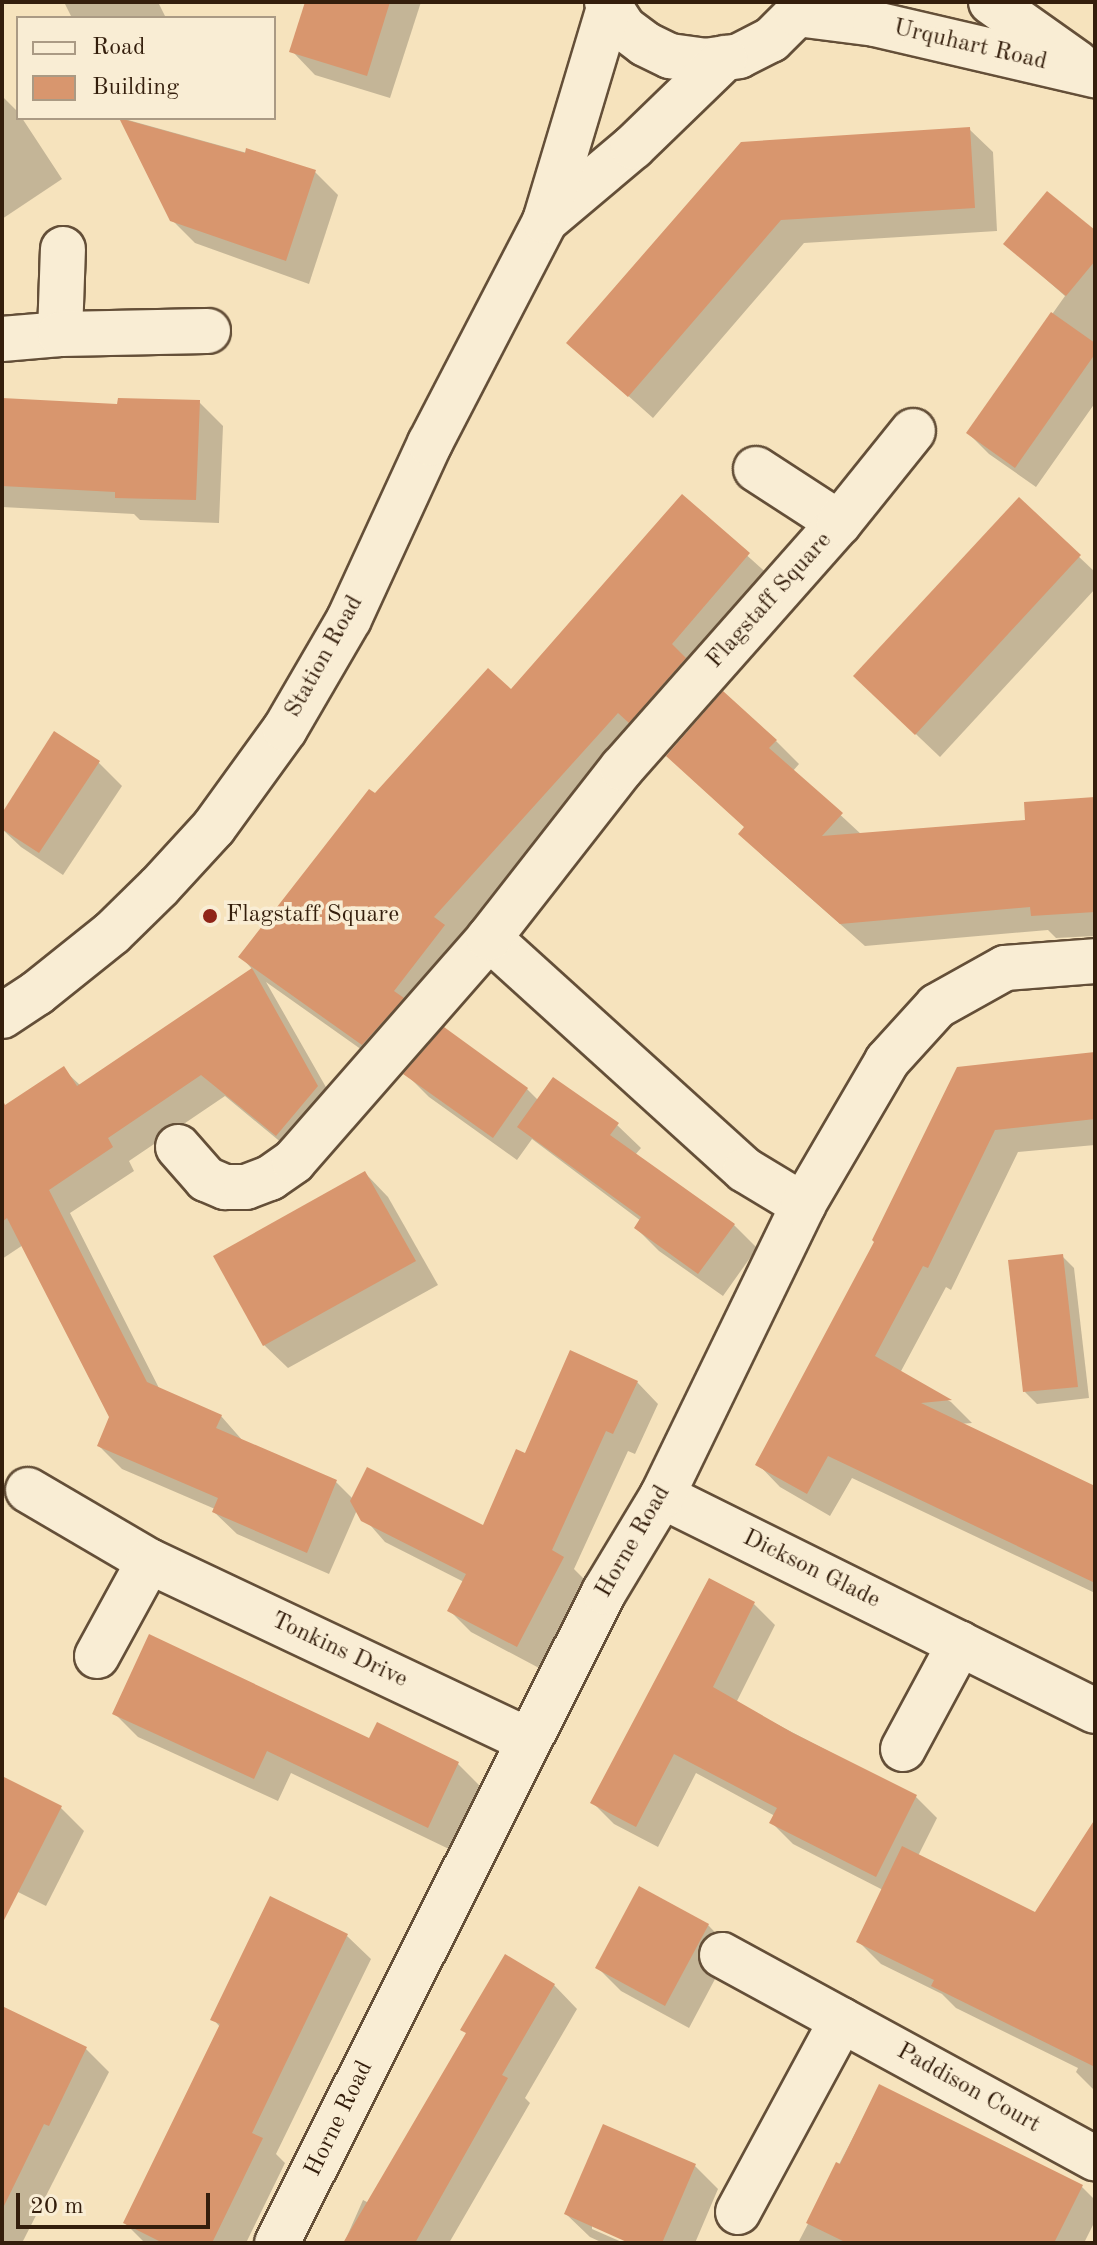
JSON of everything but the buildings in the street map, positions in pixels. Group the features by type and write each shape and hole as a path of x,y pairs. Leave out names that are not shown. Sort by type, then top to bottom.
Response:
{"street":[{"name":"Urquhart Road","path":"991,2 1095,75"},
{"name":"Station Road","path":"608,4 624,28 645,44 670,56 705,61 739,56 771,40 800,8"},
{"name":"Station Road","path":"2,1016 37,993 99,943 159,887 214,827 285,729 349,619 430,443 545,221 608,4"},
{"name":"Urquhart Road","path":"800,8 1095,75"},
{"name":"Station Road","path":"545,221 633,147 725,58"},
{"path":"60,334 63,249"},
{"path":"2,339 60,334 208,331"},
{"name":"Flagstaff Square","path":"178,1147 206,1179 225,1187 246,1187 270,1178 294,1161 489,938 622,768 839,523 913,431"},
{"name":"Flagstaff Square","path":"756,469 839,523"},
{"path":"489,938 745,1170 803,1205"},
{"name":"Horne Road","path":"277,2243 604,1592 662,1496 803,1205 887,1061 937,1006 1005,968 1095,961"},
{"name":"Tonkins Drive","path":"28,1490 149,1561 529,1741"},
{"name":"Dickson Glade","path":"662,1496 1095,1711"},
{"path":"97,1656 149,1561"},
{"path":"903,1749 960,1643"},
{"name":"Paddison Court","path":"722,1955 1095,2158"},
{"path":"738,2212 842,2020"}],"place":[{"name":"Flagstaff Square","path":"210,916"}]}
